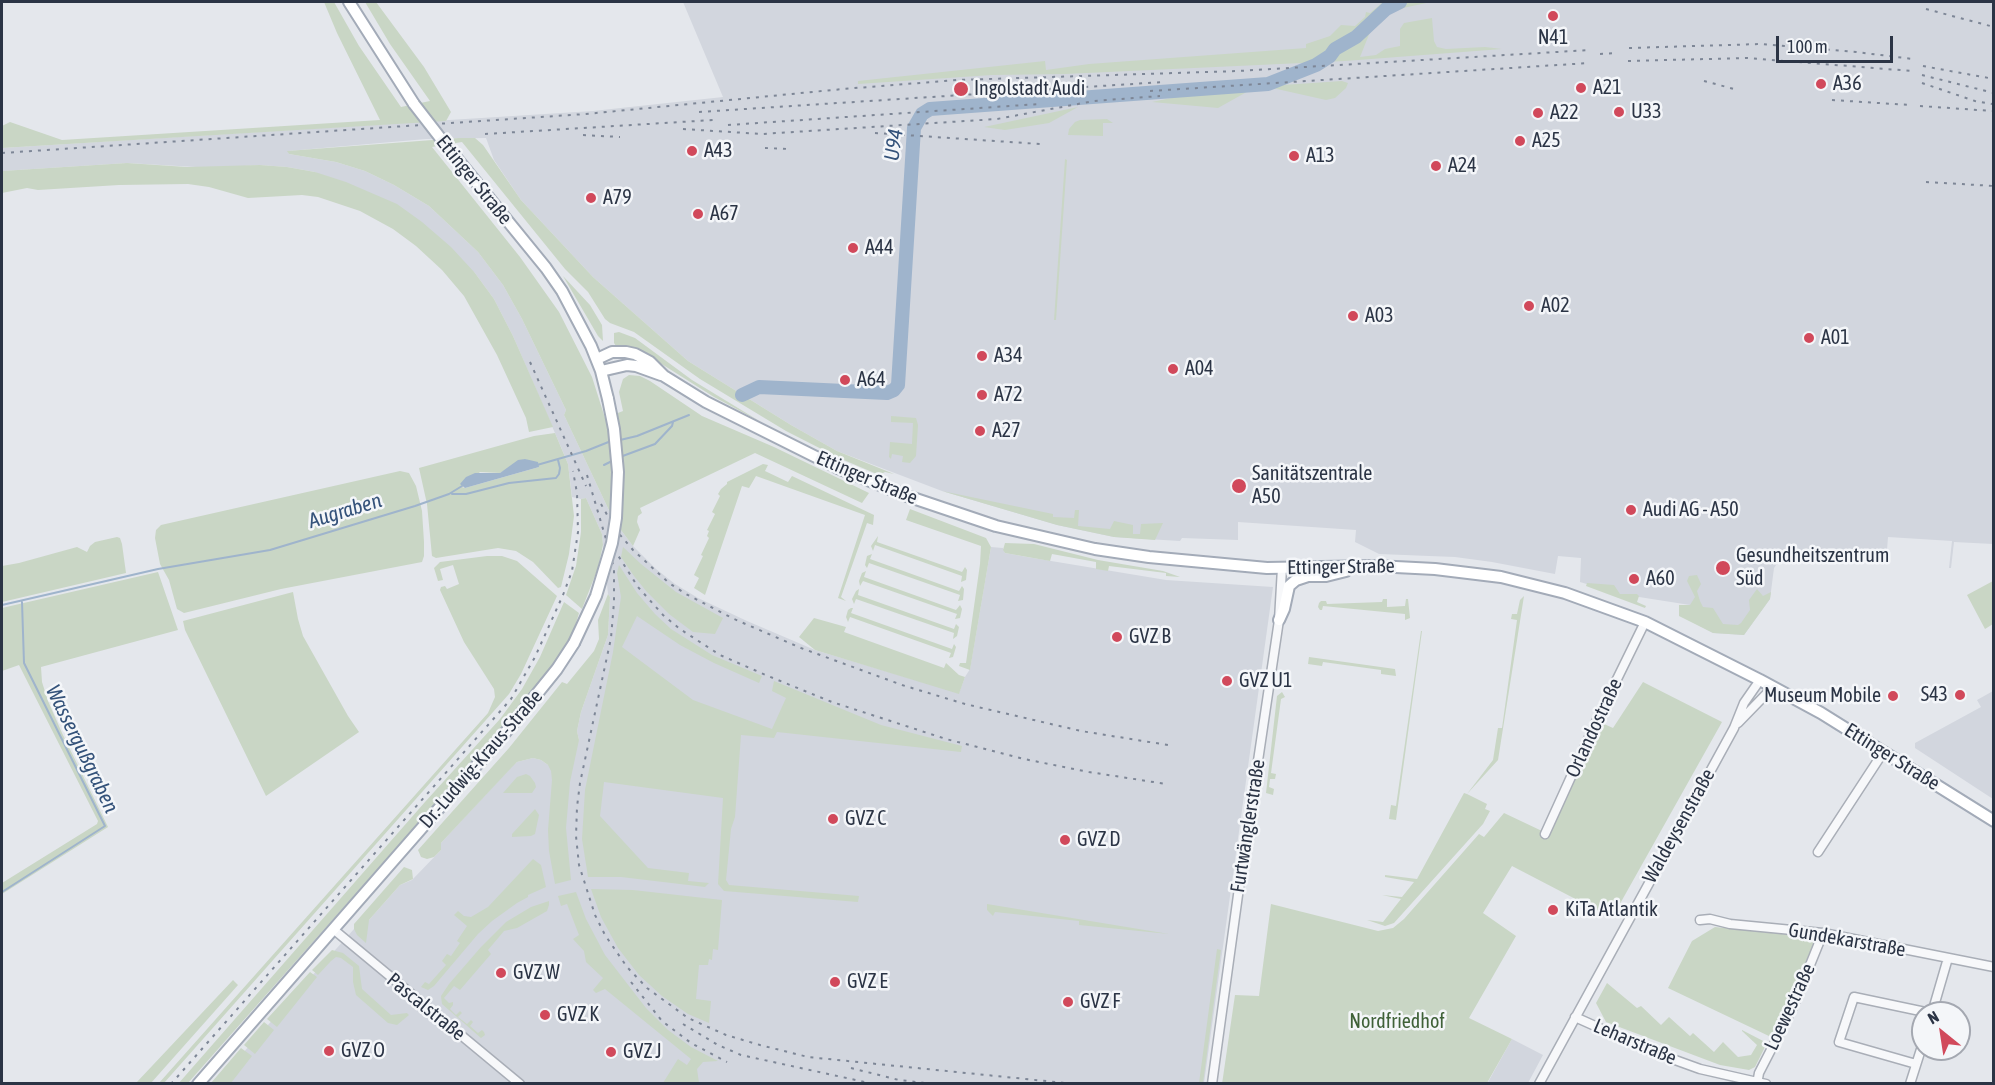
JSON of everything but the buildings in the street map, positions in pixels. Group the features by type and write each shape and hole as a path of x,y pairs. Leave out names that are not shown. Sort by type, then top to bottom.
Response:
{"main road":[{"name":"Ettinger Straße","path":"349,2 414,104 546,268 576,315 601,371 627,365 664,376 745,423 838,468 907,496 973,519 1121,553 1224,565 1282,568 1407,567 1501,577 1565,593 1645,622 1760,680 1821,713 1994,821"},
{"name":"Ettinger Straße","path":"597,359 612,351 626,352 650,362 664,376"},
{"name":"Dr.-Ludwig-Kraus-Straße","path":"198,1083 511,726 557,669 574,643 596,596 612,543 616,518 618,472 614,429 601,371"},
{"path":"1279,620 1289,586 1296,580 1308,576 1337,574 1357,567"}],"street":[{"name":"Furtwänglerstraße","path":"1212,1083 1279,620 1282,568"},
{"name":"Orlandostraße","path":"1545,834 1645,622"},
{"name":"Waldeysenstraße","path":"1539,1083 1734,728 1744,703 1760,680"},
{"name":"Waldeysenstraße","path":"1734,728 1773,687"},
{"path":"1818,852 1884,752"},
{"name":"Gundekarstraße","path":"1700,920 1710,919 1730,924 1823,933 1994,967"},
{"name":"Pascalstraße","path":"333,929 520,1083"},
{"name":"Loewestraße","path":"1760,1083 1759,1073 1793,1007 1823,933"},
{"path":"1935,1001 1948,958"},
{"path":"1911,1009 1854,997 1839,1042 1916,1064"},
{"name":"Leharstraße","path":"1575,1017 1653,1052 1700,1069 1760,1083"},
{"path":"1910,1083 1917,1061"}],"shaded area":[{"path":"683,2 1993,2 1993,544 1954,542 1951,568 1949,568 1952,541 1888,537 1886,563 1787,555 1786,558 1781,558 1774,568 1770,599 1744,635 1713,633 1696,624 1690,605 1620,594 1580,582 1581,558 1558,556 1555,574 1455,557 1379,554 1355,542 1356,530 1238,522 1238,540 1182,538 1180,541 1114,537 1057,525 942,491 837,451 688,361 593,277 521,200 494,160 486,138 426,139 288,151 289,154 336,162 365,171 394,185 429,206 478,252 503,285 522,319 566,410 564,415 614,521 633,546 675,584 698,598 747,621 815,650 959,693 970,669 991,547 1003,548 1005,553 1166,580 1273,587 1204,1083 216,1083 354,929 369,920 400,885 412,880 441,850 441,843 512,766 517,762 533,758 548,765 579,740 577,731 581,712 608,635 610,597 602,534 586,498 572,497 568,464 513,336 494,299 475,273 315,172 260,165 213,168 127,163 2,171 2,148 593,111 723,97"},
{"path":"1993,691 1993,799 1915,748 1915,743 1981,707 1977,700"},
{"path":"1512,1039 1543,1055 1528,1083 1487,1084"}],"green space":[{"path":"324,2 334,2 359,46 401,107 430,101 390,44 365,2 376,2 424,67 451,112 446,121 2,148 2,126 10,122 62,140 380,120"},
{"path":"1383,2 1431,2 1403,8 1386,16 1370,32 1360,57 1376,55 1385,49 1400,46 1400,29 1404,23 1432,18 1434,41 1437,47 1502,49 1345,61 1065,74 992,75 858,84 858,81 1045,61 1046,70 1089,64 1306,48 1306,44 1330,36 1341,25 1355,26 1365,17 1366,12 1370,13"},
{"path":"1342,81 1348,83 1346,88 1335,98 1326,100 1260,87 1218,108 1152,102 1209,90"},
{"path":"1078,107 1049,123 1005,130 984,127"},
{"path":"1107,119 1113,123 1103,123 1103,136 1068,135 1069,129 1075,122"},
{"path":"475,138 483,145 521,200 593,277 688,361 837,451 894,474 885,472 879,475 786,431 700,379 634,332 610,323 588,292 565,269 462,142 432,147 520,257 559,312 592,377 605,418 623,411 619,392 623,379 629,375 640,376 702,416 774,447 869,493 862,503 755,453 640,508 642,513 638,516 637,522 640,530 633,546 614,521 564,415 566,410 522,319 503,285 478,252 429,206 394,185 365,171 336,162 289,154 287,151"},
{"path":"1065,159 1067,160 1056,320 1054,320"},
{"path":"127,163 187,167 260,165 287,167 315,172 346,182 397,204 451,247 475,273 494,299 553,427 529,432 526,418 497,355 464,296 442,270 393,229 360,211 318,197 302,195 248,198 209,187 188,184 38,190 27,188 2,193 2,171"},
{"path":"563,276 590,305 602,325 603,341 598,336"},
{"path":"619,332 635,338 692,380 761,422 714,397 649,356 616,346 614,333"},
{"path":"891,416 916,418 918,425 916,456 910,463 902,462 903,456 892,454 891,459 889,457 890,442 912,444 913,423 891,422"},
{"path":"555,433 568,464 574,516 569,554 561,587 558,588 533,562 516,551 498,548 436,558 432,556 427,504 419,468 534,436","holes":["525,459 539,467 465,488 462,487 480,472 500,473"]},
{"path":"763,464 768,465 765,471 788,482 792,476 874,515 873,525 867,523 841,597 846,601 838,598 865,515 756,476 749,488 742,486 705,595 694,588 699,578 694,575 709,538 707,530 715,514 712,512 720,496 718,494 727,482"},
{"path":"400,471 409,473 416,486 422,511 424,556 422,562 281,589 184,613 177,609 169,580 160,564 155,538 156,530 161,525"},
{"path":"942,491 1053,514 1053,517 1074,518 1075,510 1079,510 1078,526 1110,529 1114,521 1133,525 1133,534 1140,534 1141,524 1163,523 1155,540 1114,537 1057,525"},
{"path":"586,498 602,534 603,545 598,568 582,609 566,595 576,566 581,532 581,499"},
{"path":"910,509 986,538 991,547 970,670 959,666 960,663 966,663 981,546 906,520"},
{"path":"878,536 877,542 962,572 965,567 966,580 961,582 962,576 875,545 873,551 871,546"},
{"path":"120,538 122,544 126,573 2,602 2,566 77,547 87,552 95,542"},
{"path":"1005,543 1034,544 1098,560 1163,571 1180,577 1166,576 1166,573 1109,566 1108,571 1096,569 1096,562 1052,554 1050,561 1005,553 1003,550"},
{"path":"623,547 676,592 723,618 715,634 693,632 669,614 634,576 621,557"},
{"path":"872,554 870,559 959,591 962,586 963,600 958,601 960,595 869,563 867,568 865,565 867,556"},
{"path":"502,556 517,561 557,596 521,674 509,694 164,1083 159,1083 488,713 495,697 494,689 464,642 440,590 441,587 445,586 447,589 459,584 453,565 440,569 443,580 438,581 434,568 440,562"},
{"path":"619,565 637,593 671,629 712,655 762,676 759,683 714,663 680,645 637,616 622,647 693,700 772,729 786,698 772,691 774,681 881,725 962,746 961,752 777,732 774,738 741,735 735,817 731,829 726,880 729,885 859,896 858,902 724,891 718,884 723,798 604,782 600,816 648,868 689,873 688,881 709,883 705,887 621,877 588,877 582,839 585,790 613,652 621,597 617,573"},
{"path":"866,571 864,577 956,610 960,605 962,609 960,618 955,619 957,614 863,581 860,586 862,573"},
{"path":"158,572 178,630 41,667 42,682 48,701 108,827 2,894 2,883 97,824 98,821 19,665 2,671 2,608"},
{"path":"1697,575 1701,584 1697,591 1703,607 1713,608 1723,624 1738,625 1741,623 1750,610 1749,600 1757,589 1763,596 1771,592 1770,599 1744,635 1713,633 1679,616 1679,605 1690,605 1695,597 1687,581 1689,576"},
{"path":"1993,581 1993,624 1985,629 1967,595"},
{"path":"1587,583 1614,585 1620,594 1637,594 1639,596 1637,602 1646,606 1645,608 1586,586"},
{"path":"859,589 858,595 954,629 956,624 959,627 957,636 953,639 954,633 856,599 854,604 852,599"},
{"path":"293,592 303,636 359,732 266,796 185,630 183,621"},
{"path":"608,594 610,597 608,635 581,712 577,731 579,740 570,782 566,828 571,880 555,884 548,830 551,771 548,765 533,758 517,762 512,767 441,843 441,850 434,857 427,859 421,857 418,850 509,748 562,682 567,684 594,651 599,639 598,620"},
{"path":"1524,596 1498,760 1467,794 1493,760 1498,728 1502,728 1517,620 1511,619 1512,614 1517,614 1520,600"},
{"path":"1383,599 1387,599 1387,607 1405,606 1406,599 1408,599 1410,618 1405,620 1405,614 1323,606 1320,610 1318,607 1321,601 1326,601 1327,604 1382,602"},
{"path":"564,602 579,613 574,630 554,664 522,706 188,1083 178,1084 500,719 522,689 540,657"},
{"path":"853,608 851,613 952,649 954,644 956,647 953,657 949,658 951,653 850,617 848,622 846,617"},
{"path":"814,618 846,627 844,632 944,668 946,663 959,675 965,677 959,694 815,650 799,637"},
{"path":"1421,631 1396,820 1389,819 1391,805 1396,806"},
{"path":"1309,657 1395,669 1396,676 1381,674 1381,670 1323,662 1322,666 1308,664"},
{"name":"Nordfriedhof","path":"1643,682 1722,722 1612,918 1512,866 1483,913 1516,936 1469,1018 1512,1039 1487,1083 1222,1084 1235,995 1259,996 1271,904 1378,931 1393,928 1404,919 1479,834 1484,837 1504,813 1542,831 1595,720 1613,728"},
{"path":"1282,692 1285,697 1281,699 1271,773 1276,774 1275,779 1270,779 1269,787 1274,789 1273,795 1266,793 1277,696"},
{"path":"526,774 535,783 536,787 532,793 503,793 517,777"},
{"path":"1464,793 1487,804 1485,809 1490,811 1483,824 1394,923 1385,926 1367,920 1383,922 1401,899 1382,895 1402,897 1414,882 1385,877 1385,875 1417,879"},
{"path":"535,809 539,815 535,834 512,837 512,834"},
{"path":"533,859 541,865 546,887 528,895 492,921 434,986 428,990 421,987 425,982 429,984 446,965 442,961 447,954 451,956 460,943 457,941 467,926 454,915 458,911 464,916 471,917 488,907"},
{"path":"404,867 412,870 413,879 400,885 369,920 366,943 357,935 354,924"},
{"path":"591,889 633,890 722,900 718,950 713,949 712,960 709,959 708,965 699,965 696,999 711,1001 709,1023 688,1014 662,996 639,975 618,948 601,917"},
{"path":"576,892 586,919 605,955 646,1008 668,1030 691,1047 718,1061 703,1062 697,1069 699,1083 663,1083 678,1059 687,1065 691,1059 605,989 596,993 593,990 603,978 586,962 584,951 573,939 579,935 567,904 561,906 558,896"},
{"path":"549,901 547,911 517,928 504,931 488,950 491,954 460,990 454,986 444,998 449,1003 453,1002 450,1009 456,1015 460,1011 462,1013 458,1017 467,1024 471,1020 473,1022 470,1026 478,1033 482,1030 484,1032 485,1035 481,1038 442,1004 441,996 481,947 506,922 531,907"},
{"path":"987,904 1169,934 1079,925 1079,921 995,912 993,916 987,910"},
{"path":"1715,927 1810,937 1814,942 1788,1005 1771,1037 1668,988 1692,941"},
{"path":"1217,949 1221,950 1203,1083 1199,1083"},
{"path":"332,950 343,953 359,966 362,989 391,1015 407,1013 409,1015 397,1025 388,1023 356,995 353,967 341,958 336,957 318,975 312,970"},
{"path":"310,972 317,977 277,1027 267,1019"},
{"path":"233,980 238,985 151,1083 136,1083"},
{"path":"1607,983 1637,1008 1641,1006 1661,1025 1669,1017 1690,1036 1693,1033 1714,1052 1723,1042 1738,1057 1751,1055 1757,1045 1742,1030 1767,1043 1755,1067 1749,1070 1720,1065 1606,1022 1596,1003"},
{"path":"264,1022 274,1030 255,1054 244,1045"},
{"path":"241,1048 252,1056 231,1083 211,1083"}],"water":[{"path":"518,460 538,462 539,467 465,488 460,484 466,477 475,473 500,473"}],"waterway":[{"name":"Augraben","path":"1343,44 1356,37 1386,9 1400,2"},
{"name":"U94","path":"742,395 759,387 887,393 898,385 914,128 922,114 930,109 1268,84 1316,65 1330,56 1335,49 1356,37 1386,9 1400,2"},
{"name":"Augraben","path":"742,395 750,391"},
{"name":"Augraben","path":"620,440 637,436 689,415"},
{"path":"620,457 655,444 673,422"},
{"name":"Augraben","path":"537,465 611,441"},
{"path":"452,494 466,494 509,483 556,478 560,468 558,460"},
{"path":"604,465 612,461"},
{"name":"Augraben","path":"2,605 158,569 270,550 415,506 449,494 462,486"},
{"name":"Wassergußgraben","path":"2,892 105,826 24,663 22,602"}],"railway":[{"path":"1926,9 1994,27"},
{"path":"1629,48 1761,44 1913,59"},
{"path":"2,153 586,114 957,80 1238,71 1590,50"},
{"path":"1600,54 1618,53"},
{"path":"1628,61 1747,58 1912,71"},
{"path":"1150,91 1589,63"},
{"path":"1923,66 1994,79"},
{"path":"1922,75 1994,93"},
{"path":"1704,81 1738,90"},
{"path":"699,112 1163,82"},
{"path":"1922,83 1975,101 1992,104"},
{"path":"683,129 762,134 997,119 1094,101 1160,96"},
{"path":"1832,100 1910,105"},
{"path":"728,125 1039,104"},
{"path":"1920,106 1992,111"},
{"path":"485,134 713,120"},
{"path":"875,133 1040,144"},
{"path":"583,135 620,137"},
{"path":"765,148 789,149"},
{"path":"1926,182 1994,186"},
{"path":"530,362 586,486"},
{"path":"171,1084 511,699 535,657 572,571 578,532 577,493 573,471"},
{"path":"587,475 614,570 614,602 611,638 580,783 576,836 579,865 595,915 605,935 627,967 647,988 688,1018 726,1035 760,1045 808,1057 1075,1084"},
{"path":"601,504 615,529 633,550 669,583 734,619 801,648 902,685 965,704 1081,731 1168,745"},
{"path":"614,549 638,587 663,615 720,655 768,676 832,702 946,739 1024,759 1166,784"},
{"path":"631,982 662,1021 691,1043 727,1062"},
{"path":"683,1024 718,1045 741,1055 874,1084"},
{"path":"851,1068 899,1080 934,1084"}],"place":[{"name":"N41","path":"1553,16"},
{"name":"A36","path":"1821,84"},
{"name":"A21","path":"1581,88"},
{"name":"Ingolstadt Audi","path":"961,89"},
{"name":"U33","path":"1619,112"},
{"name":"A22","path":"1538,113"},
{"name":"A25","path":"1520,141"},
{"name":"A43","path":"692,151"},
{"name":"A13","path":"1294,156"},
{"name":"A24","path":"1436,166"},
{"name":"A79","path":"591,198"},
{"name":"A67","path":"698,214"},
{"name":"A44","path":"853,248"},
{"name":"A02","path":"1529,306"},
{"name":"A03","path":"1353,316"},
{"name":"A01","path":"1809,338"},
{"name":"A34","path":"982,356"},
{"name":"A04","path":"1173,369"},
{"name":"A64","path":"845,380"},
{"name":"A72","path":"982,395"},
{"name":"A27","path":"980,431"},
{"name":"Sanitätszentrale A50","path":"1239,486"},
{"name":"Audi AG - A50","path":"1631,510"},
{"name":"Gesundheitszentrum Süd","path":"1723,568"},
{"name":"A60","path":"1634,579"},
{"name":"GVZ B","path":"1117,637"},
{"name":"GVZ U1","path":"1227,681"},
{"name":"S43","path":"1960,695"},
{"name":"Museum Mobile","path":"1893,696"},
{"name":"GVZ C","path":"833,819"},
{"name":"GVZ D","path":"1065,840"},
{"name":"KiTa Atlantik","path":"1553,910"},
{"name":"GVZ W","path":"501,973"},
{"name":"GVZ E","path":"835,982"},
{"name":"GVZ F","path":"1068,1002"},
{"name":"GVZ K","path":"545,1015"},
{"name":"GVZ O","path":"329,1051"},
{"name":"GVZ J","path":"611,1052"}]}
